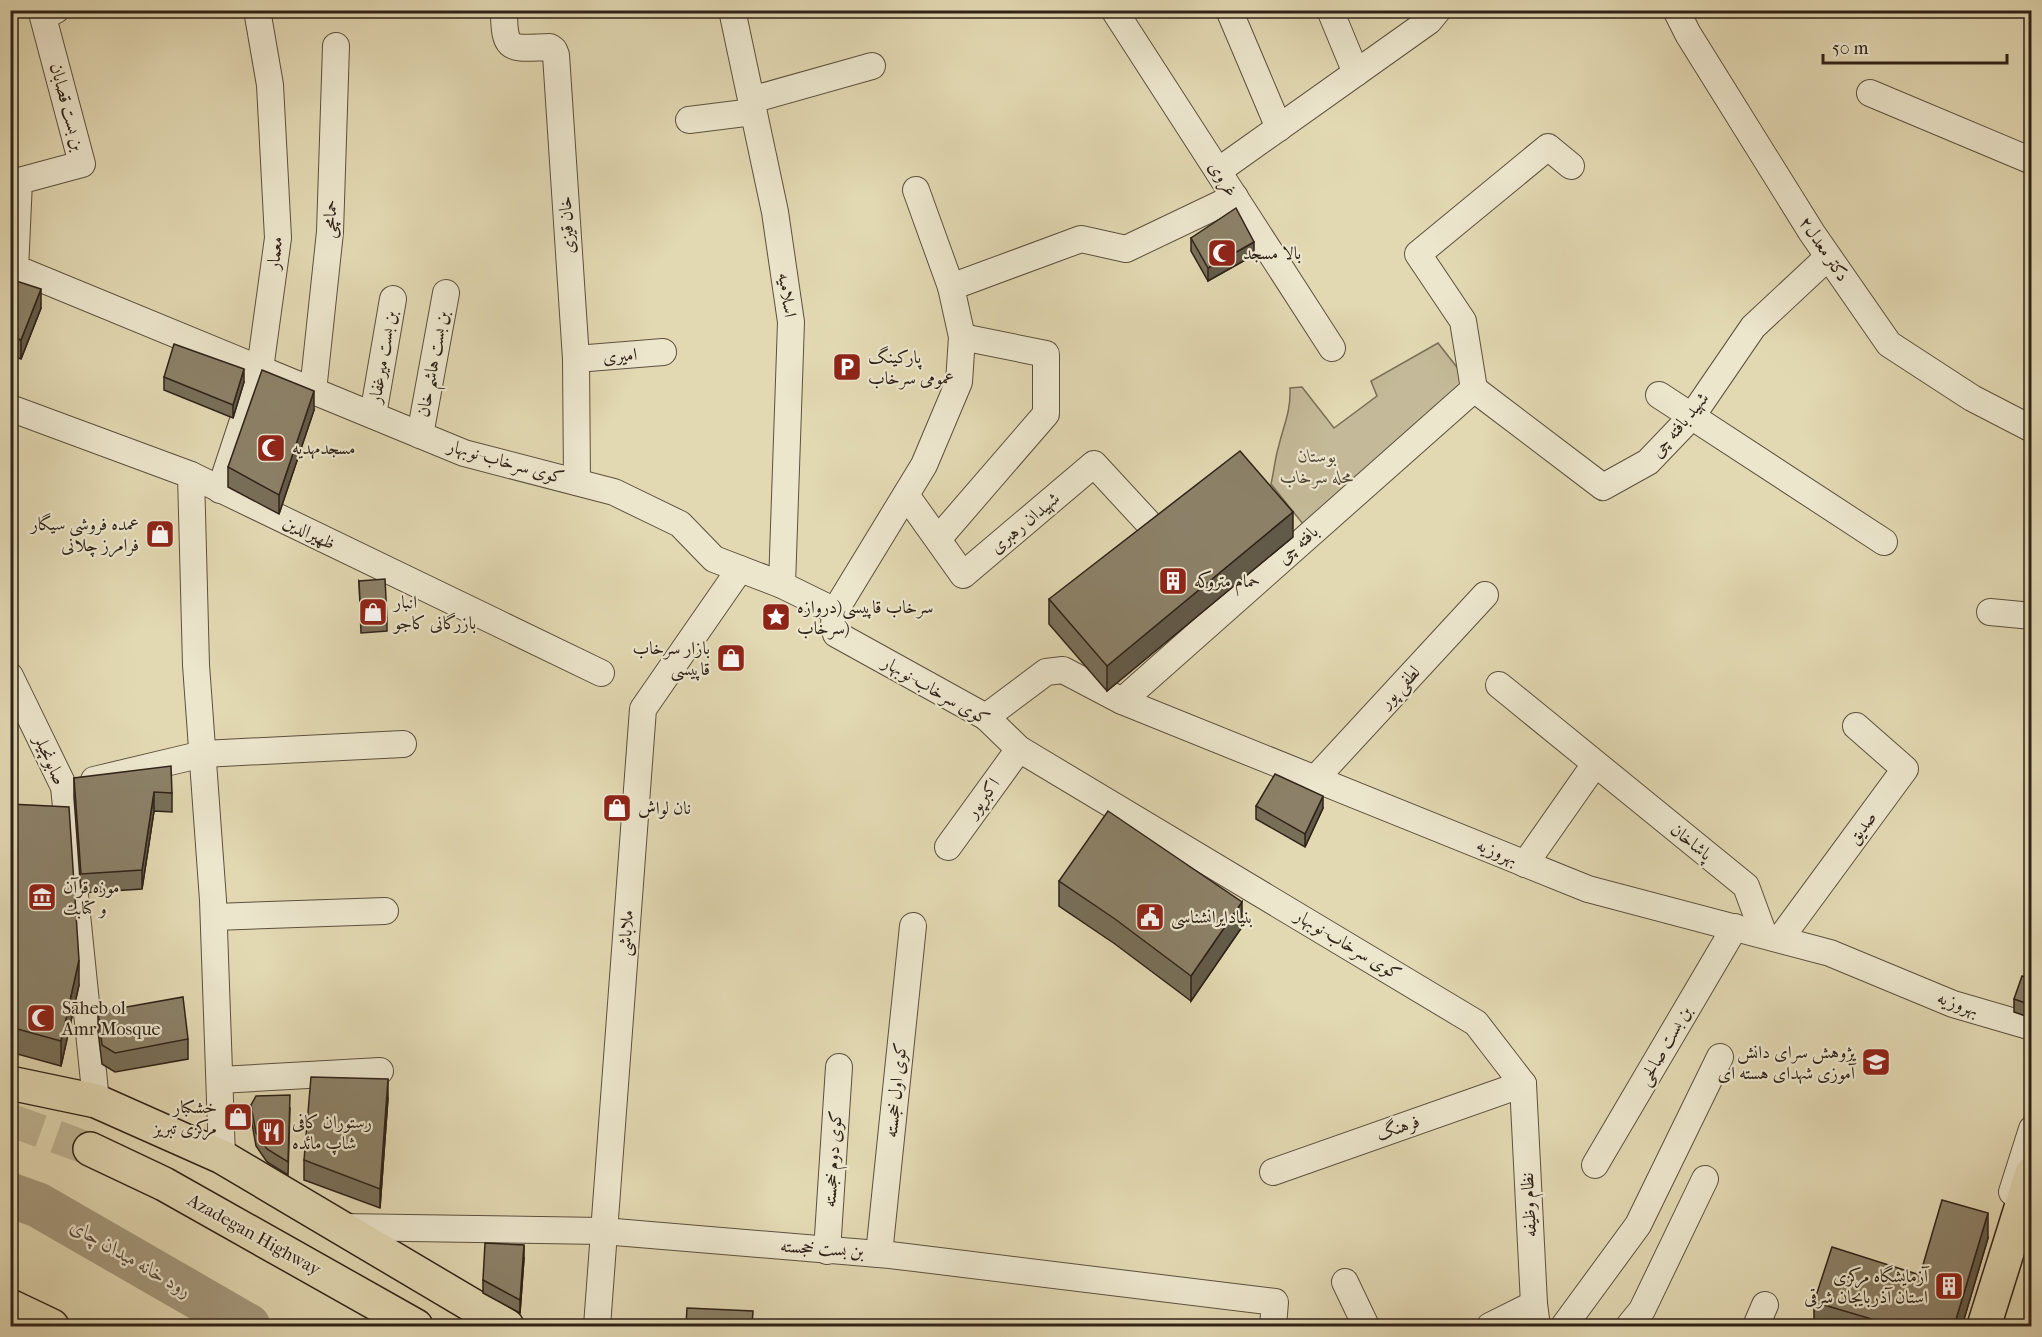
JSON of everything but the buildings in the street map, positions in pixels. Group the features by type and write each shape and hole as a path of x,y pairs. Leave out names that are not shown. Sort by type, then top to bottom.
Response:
{"main road":[{"path":"10,1083 96,1101 222,1157 507,1326"},
{"name":"Azadegan Highway","path":"90,1149 164,1185 416,1326"},
{"path":"1984,1326 2031,1173"},
{"path":"10,1306 52,1326"}],"street":[{"name":"بن بست قصابان","path":"13,270 19,181 82,164 43,18 56,10"},
{"name":"معمار","path":"220,490 260,369 278,238 270,85 257,10"},
{"name":"خان قیزی","path":"504,10 504,31 507,42 516,48 550,47 555,50 556,55 576,359 576,482"},
{"name":"اسلامیه","path":"732,10 775,212 791,322 782,585"},
{"name":"غروی","path":"1114,10 1332,348"},
{"path":"1229,10 1278,128"},
{"path":"1329,10 1356,73"},
{"path":"1218,171 1429,21 1438,10"},
{"name":"دکتر معدل۲","path":"1676,10 1688,34 1828,256 1889,344 1972,398 2031,429"},
{"name":"حمامچی","path":"313,391 330,232 336,46"},
{"path":"689,120 752,106 872,66"},
{"path":"1870,93 2031,161"},
{"path":"1474,389 1463,321 1418,254 1548,147 1570,166"},
{"path":"835,611 924,465 959,382 962,336 951,287 916,190"},
{"path":"951,287 1081,239 1126,249 1235,197"},
{"name":"شهید بافته چی","path":"1474,389 1603,487 1648,462 1692,416 1753,327 1828,256"},
{"name":"کوی سرخاب-نوبهار","path":"13,270 27,273 464,453 614,492 680,524 714,559 782,585 835,611 836,634 986,717 1019,749 1476,1023 1523,1084"},
{"name":"بن بست هاشم خان","path":"420,435 446,293"},
{"name":"بن بست میرغفار","path":"373,415 393,299"},
{"path":"938,540 1046,414 1046,354 962,336"},
{"name":"امیری","path":"576,359 663,352"},
{"name":"بافته چی","path":"1122,701 1474,389"},
{"path":"1659,395 1884,542"},
{"name":"ظهیرالدین","path":"10,408 190,475 601,673"},
{"name":"شهیدان رهبری","path":"906,495 963,575 1094,464 1154,529"},
{"path":"190,475 196,664 214,917 222,1157"},
{"name":"ملاباشی","path":"597,1326 643,709 740,569"},
{"name":"لطفی پور","path":"1315,779 1485,595"},
{"path":"1990,612 2031,616"},
{"name":"بهروزیه","path":"986,717 1046,672 1063,670 1122,701 1588,889 1830,953 1953,1004 2031,1027"},
{"name":"صابونچیلر","path":"10,676 64,787 96,1101"},
{"name":"پاشاخان","path":"1499,685 1746,886 1772,937"},
{"name":"صدیق","path":"1772,937 1905,769 1856,726"},
{"path":"64,787 202,754 403,744"},
{"name":"اکبرپور","path":"948,848 1019,749"},
{"path":"1526,864 1595,764"},
{"path":"214,917 385,911"},
{"name":"کوی اول خجسته","path":"879,1254 913,926"},
{"name":"بن بست صالحی","path":"1595,1165 1735,927"},
{"path":"1564,1326 1638,1226 1720,1057"},
{"name":"کوی دوم خجسته","path":"827,1251 839,1067"},
{"path":"220,1080 380,1071"},
{"name":"فرهنگ","path":"1273,1172 1523,1084"},
{"name":"نظام وظیفه","path":"1523,1084 1536,1315"},
{"path":"1971,1326 2031,1129"},
{"path":"1629,1326 1642,1310 1705,1179"},
{"name":"بن بست خجسته","path":"341,1227 603,1231 879,1254 1275,1302 1273,1326"},
{"path":"1345,1282 1366,1326"},
{"path":"1490,1326 1536,1315"}],"green space":[{"name":"بوستان محله سرخاب","path":"1438,343 1474,389 1307,529 1271,484 1288,411 1290,388 1302,387 1334,428 1377,396 1371,381"}],"waterway":[{"name":"رود خانه میدان چای","path":"10,1195 38,1205 248,1326"}],"tunnel":[{"path":"10,1120 90,1149"}],"place":[{"name":"بالا مسجد","path":"1222,253"},
{"name":"پارکینگ عمومی سرخاب","path":"847,367"},
{"name":"مسجدمهدیه","path":"271,448"},
{"name":"عمده فروشی سیگار فرامرز چلانی","path":"160,534"},
{"name":"حمام متروکه","path":"1173,581"},
{"name":"انبار بازرگانی کاجو","path":"373,612"},
{"name":"سرخاب قاپیسی(دروازه سرخاب)","path":"776,617"},
{"name":"بازار سرخاب قاپیسی","path":"731,658"},
{"name":"نان لواش","path":"617,808"},
{"name":"موزه قرآن و کتابت","path":"42,897"},
{"name":"بنیادایرانشناسی","path":"1150,917"},
{"name":"Sāheb ol Amr Mosque","path":"41,1018"},
{"name":"پژوهش سرای دانش آموزی شهدای هسته ای","path":"1876,1062"},
{"name":"خشکبار مرکزی تبریز","path":"238,1117"},
{"name":"رستوران کافی شاپ مائده","path":"271,1132"},
{"name":"آزمایشگاه مرکزی استان آذربایجان شرقی","path":"1949,1286"}]}
